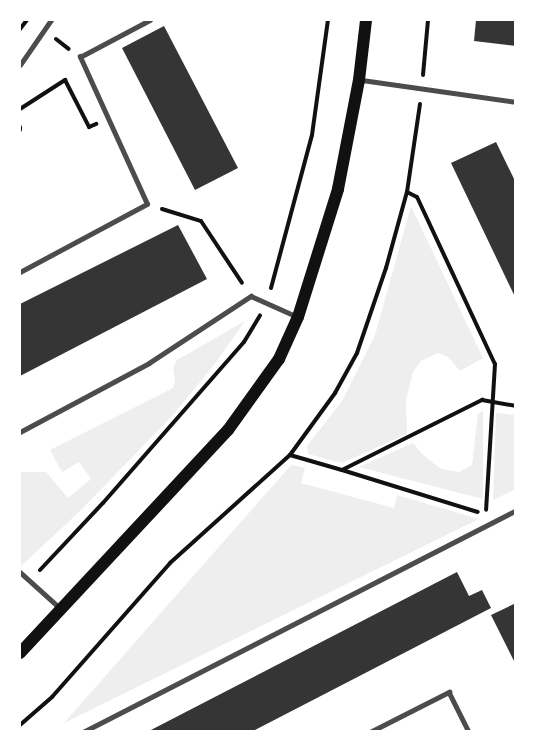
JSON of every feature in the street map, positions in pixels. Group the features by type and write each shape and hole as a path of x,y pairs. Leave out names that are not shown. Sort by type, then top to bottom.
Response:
{"main road":[{"path":"20,653 228,430 273,369 298,317 338,189 359,80 366,20"}],"lane":[{"path":"20,65 51,20"},
{"path":"20,272 147,204 80,57 150,20"},
{"path":"359,80 516,102"},
{"path":"20,432 149,363 250,296 298,317"},
{"path":"83,732 514,511 516,517"},
{"path":"20,572 61,609"},
{"path":"370,732 449,692 469,732"}],"path":[{"path":"20,29 27,20"},
{"path":"20,725 52,697 170,562 290,455 334,393 357,353 407,192 422,88 428,20"},
{"path":"20,109 65,80 89,127 97,123 93,114"},
{"path":"407,192 417,197 495,364 485,514"},
{"path":"147,204 201,221 250,296"},
{"path":"342,470 482,400 516,406"},
{"path":"290,455 499,519"}],"shaded area":[{"path":"411,206 483,358 460,371 448,357 438,353 421,361 413,372 406,400 407,434 342,463 308,454 307,446 342,401 375,335"},
{"path":"245,321 214,365 173,415 79,512 20,567 20,472 46,472 68,498 91,479 79,462 62,472 50,450 173,388 175,382 173,367 177,360"},
{"path":"483,411 483,499 359,467 413,443 422,454 442,469 459,472 472,465 478,414"},
{"path":"496,413 515,415 516,489 493,500"},
{"path":"291,465 305,468 301,483 394,508 397,495 479,519 64,723"}],"building":[{"path":"476,20 516,20 516,46 474,41"},
{"path":"164,26 238,168 195,190 122,48"},
{"path":"496,142 516,183 516,299 451,163"},
{"path":"178,225 207,279 20,376 20,304"},
{"path":"457,572 469,596 482,590 491,608 251,732 147,732"},
{"path":"516,603 516,665 491,615"}]}
